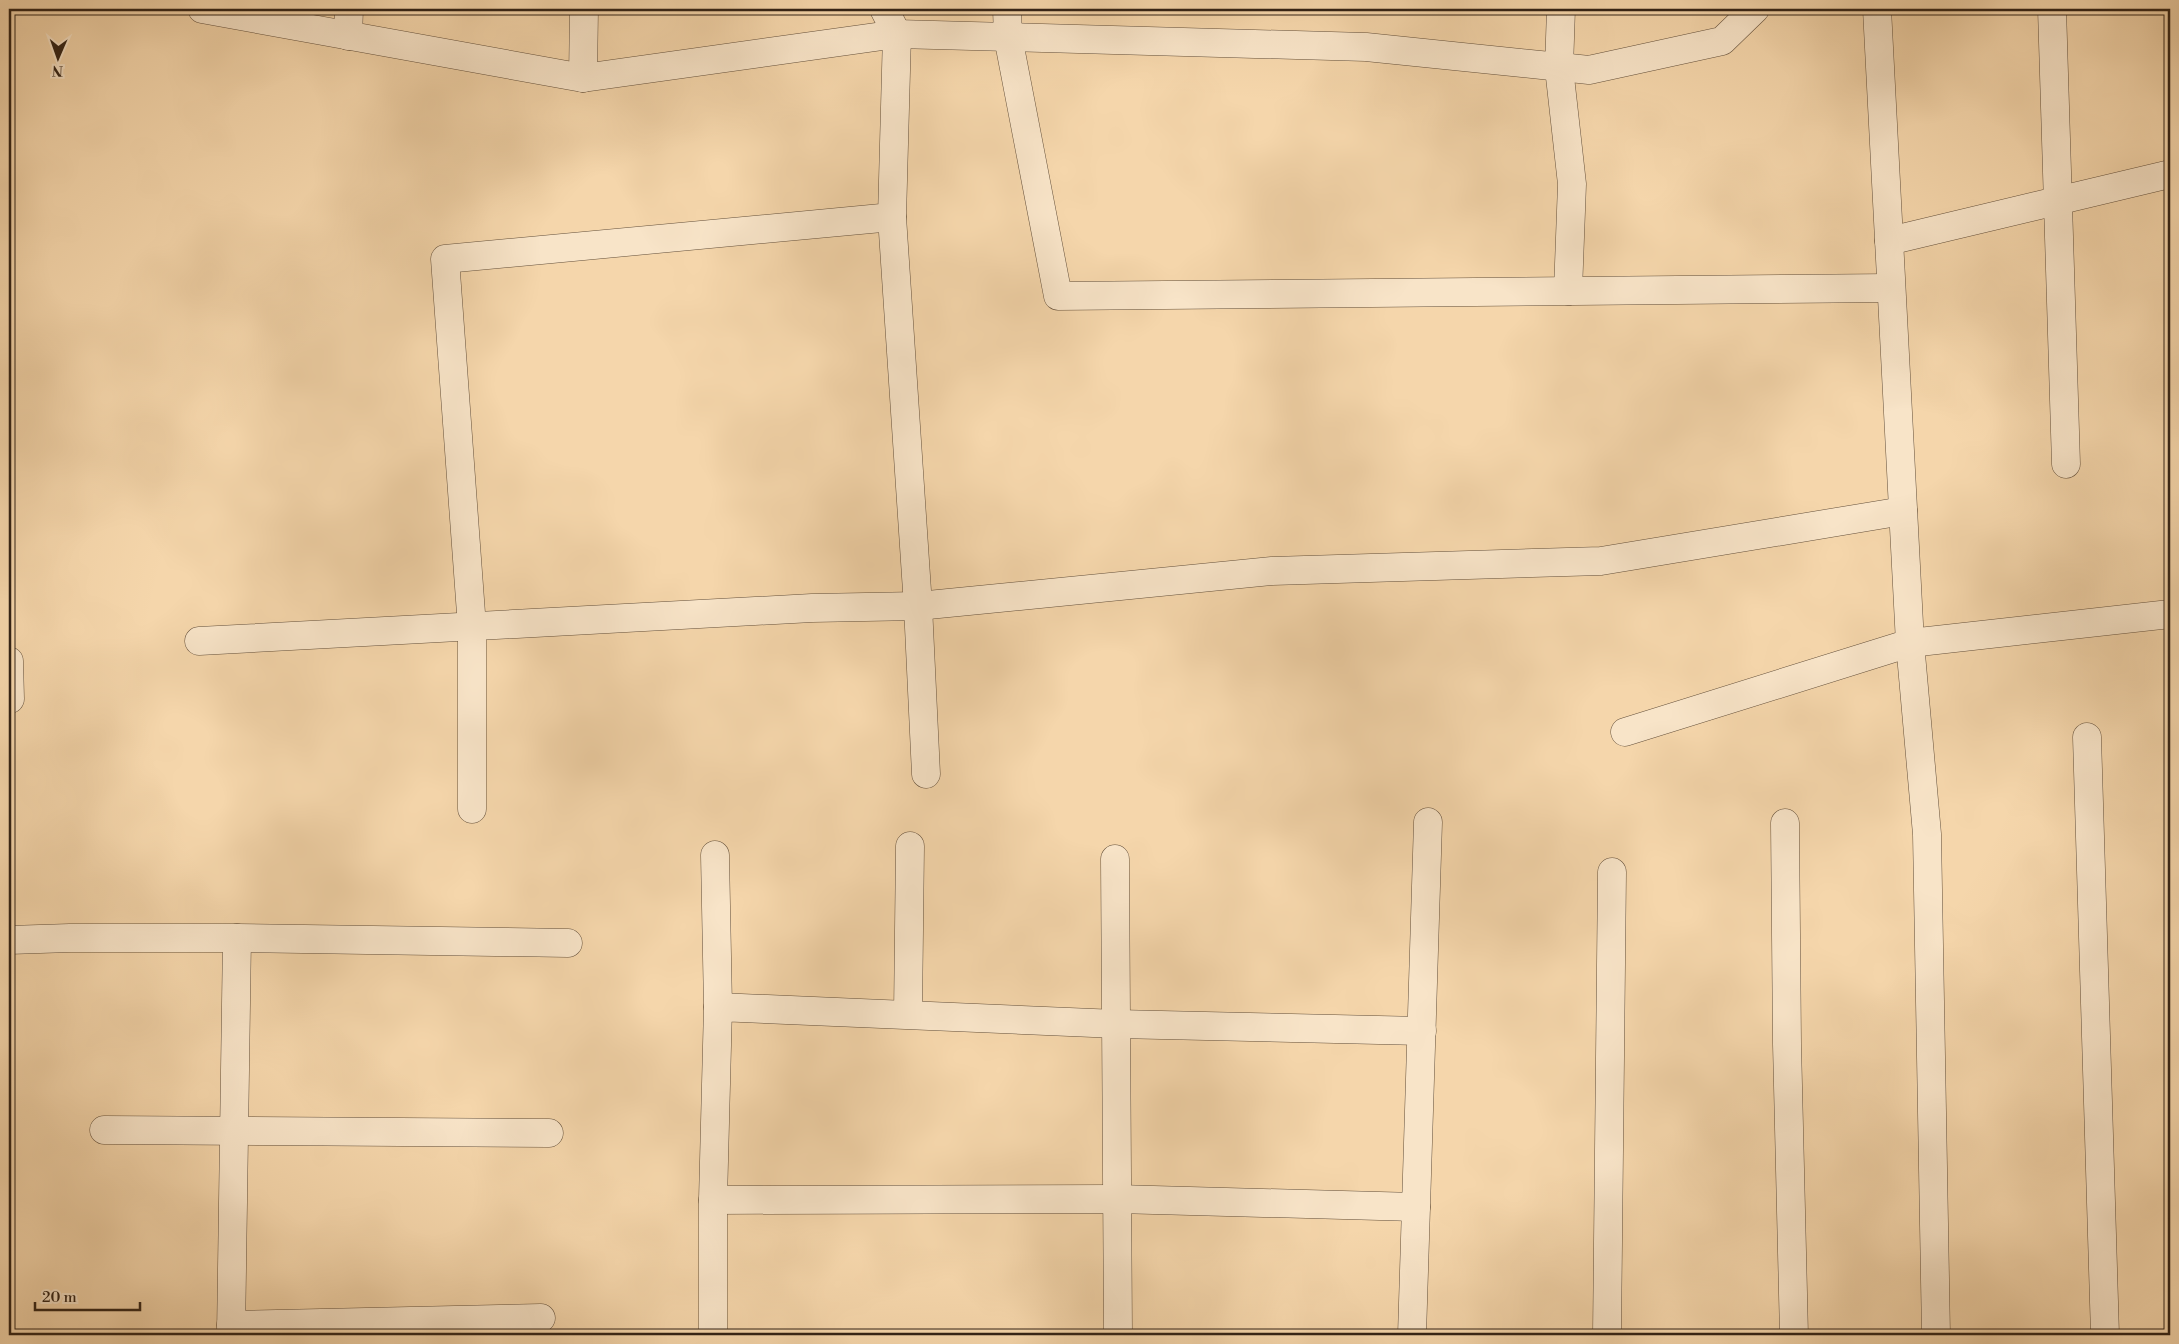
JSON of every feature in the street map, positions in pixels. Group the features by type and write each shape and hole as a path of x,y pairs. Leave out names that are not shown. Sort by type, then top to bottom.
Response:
{"street":[{"path":"202,9 583,78 897,34 1366,47 1589,70 1722,41 1755,9"},
{"path":"348,36 349,9"},
{"path":"583,78 584,9"},
{"path":"884,9 897,34 892,217 918,606 926,774"},
{"path":"1007,9 1008,37 1058,296 1891,288"},
{"path":"1561,9 1559,68 1572,184 1568,291"},
{"path":"1877,9 1910,643 1927,834 1936,1335"},
{"path":"2052,9 2066,464"},
{"path":"1889,240 2058,202 2170,174"},
{"path":"472,809 472,626 445,259 892,217"},
{"path":"199,641 812,608 918,606 1272,571 1601,561 1903,510"},
{"path":"1625,732 1910,643 2170,614"},
{"path":"9,661 10,699"},
{"path":"2087,737 2106,1335"},
{"path":"1412,1335 1428,822"},
{"path":"1785,823 1787,1044 1794,1335"},
{"path":"908,1014 910,846"},
{"path":"713,1335 713,1200 718,1007 715,855"},
{"path":"1115,859 1118,1335"},
{"path":"1608,1335 1612,872"},
{"path":"237,938 231,1330 540,1318"},
{"path":"9,940 237,938 568,943"},
{"path":"718,1007 1116,1024 1422,1031"},
{"path":"104,1130 549,1133"},
{"path":"713,1200 1117,1199 1416,1207"}]}
